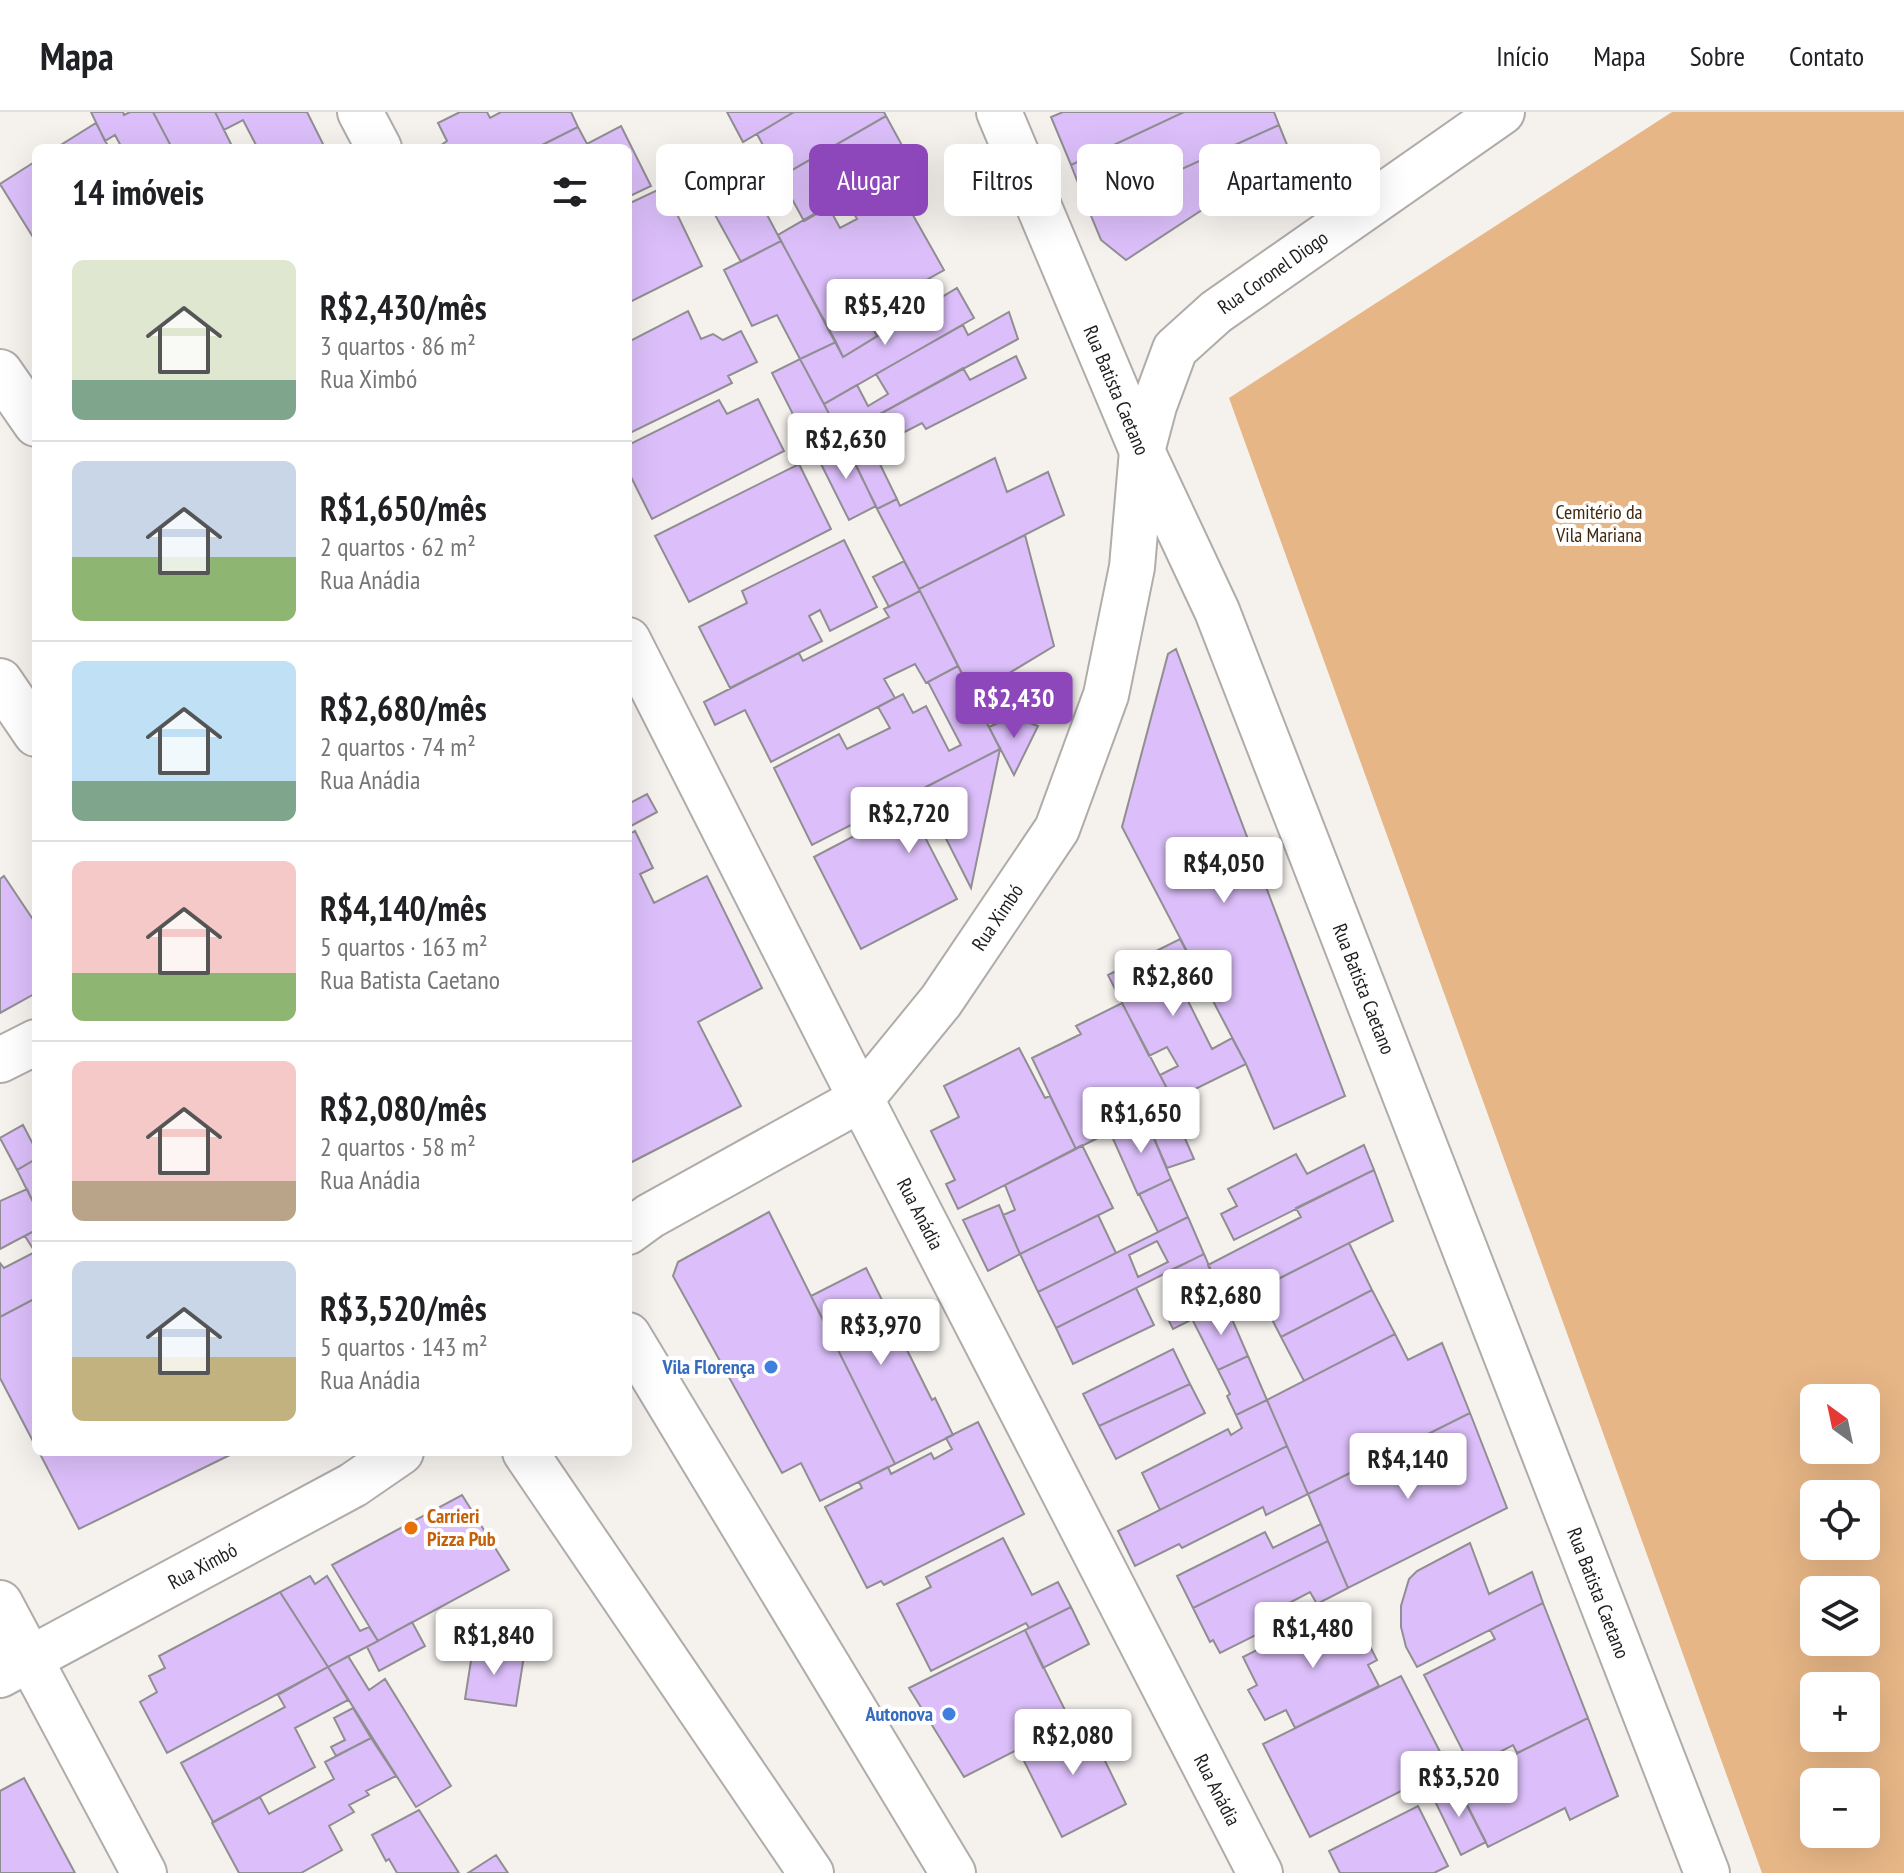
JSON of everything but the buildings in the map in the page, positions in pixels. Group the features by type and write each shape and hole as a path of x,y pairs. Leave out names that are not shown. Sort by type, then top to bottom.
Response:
{"street":[{"path":"360,112 377,144"},
{"name":"Rua Batista Caetano","path":"999,112 1142,451 1217,611 1707,1873"},
{"name":"Rua Coronel Diogo","path":"1142,451 1154,406 1175,349 1216,312 1502,112"},
{"path":"0,372 32,418"},
{"name":"Rua Ximbó","path":"632,1229 650,1216 861,1099 941,1001 1057,829 1106,695 1132,567 1142,451"},
{"name":"Rua Anádia","path":"632,648 1260,1873"},
{"path":"0,681 32,728"},
{"path":"0,1060 32,1044"},
{"path":"632,1342 953,1873"},
{"name":"Rua Ximbó","path":"15,1667 353,1485 395,1456"},
{"path":"528,1456 811,1873"},
{"path":"0,1603 15,1667 144,1873"}],"green space":[{"name":"Cemitério da Vila Mariana","path":"1672,112 1904,112 1904,1873 1762,1873 1229,398"}],"place":[{"name":"Vila Florença","path":"771,1367"},
{"name":"Carrieri Pizza Pub","path":"411,1528"},
{"name":"Autonova","path":"949,1714"}]}
